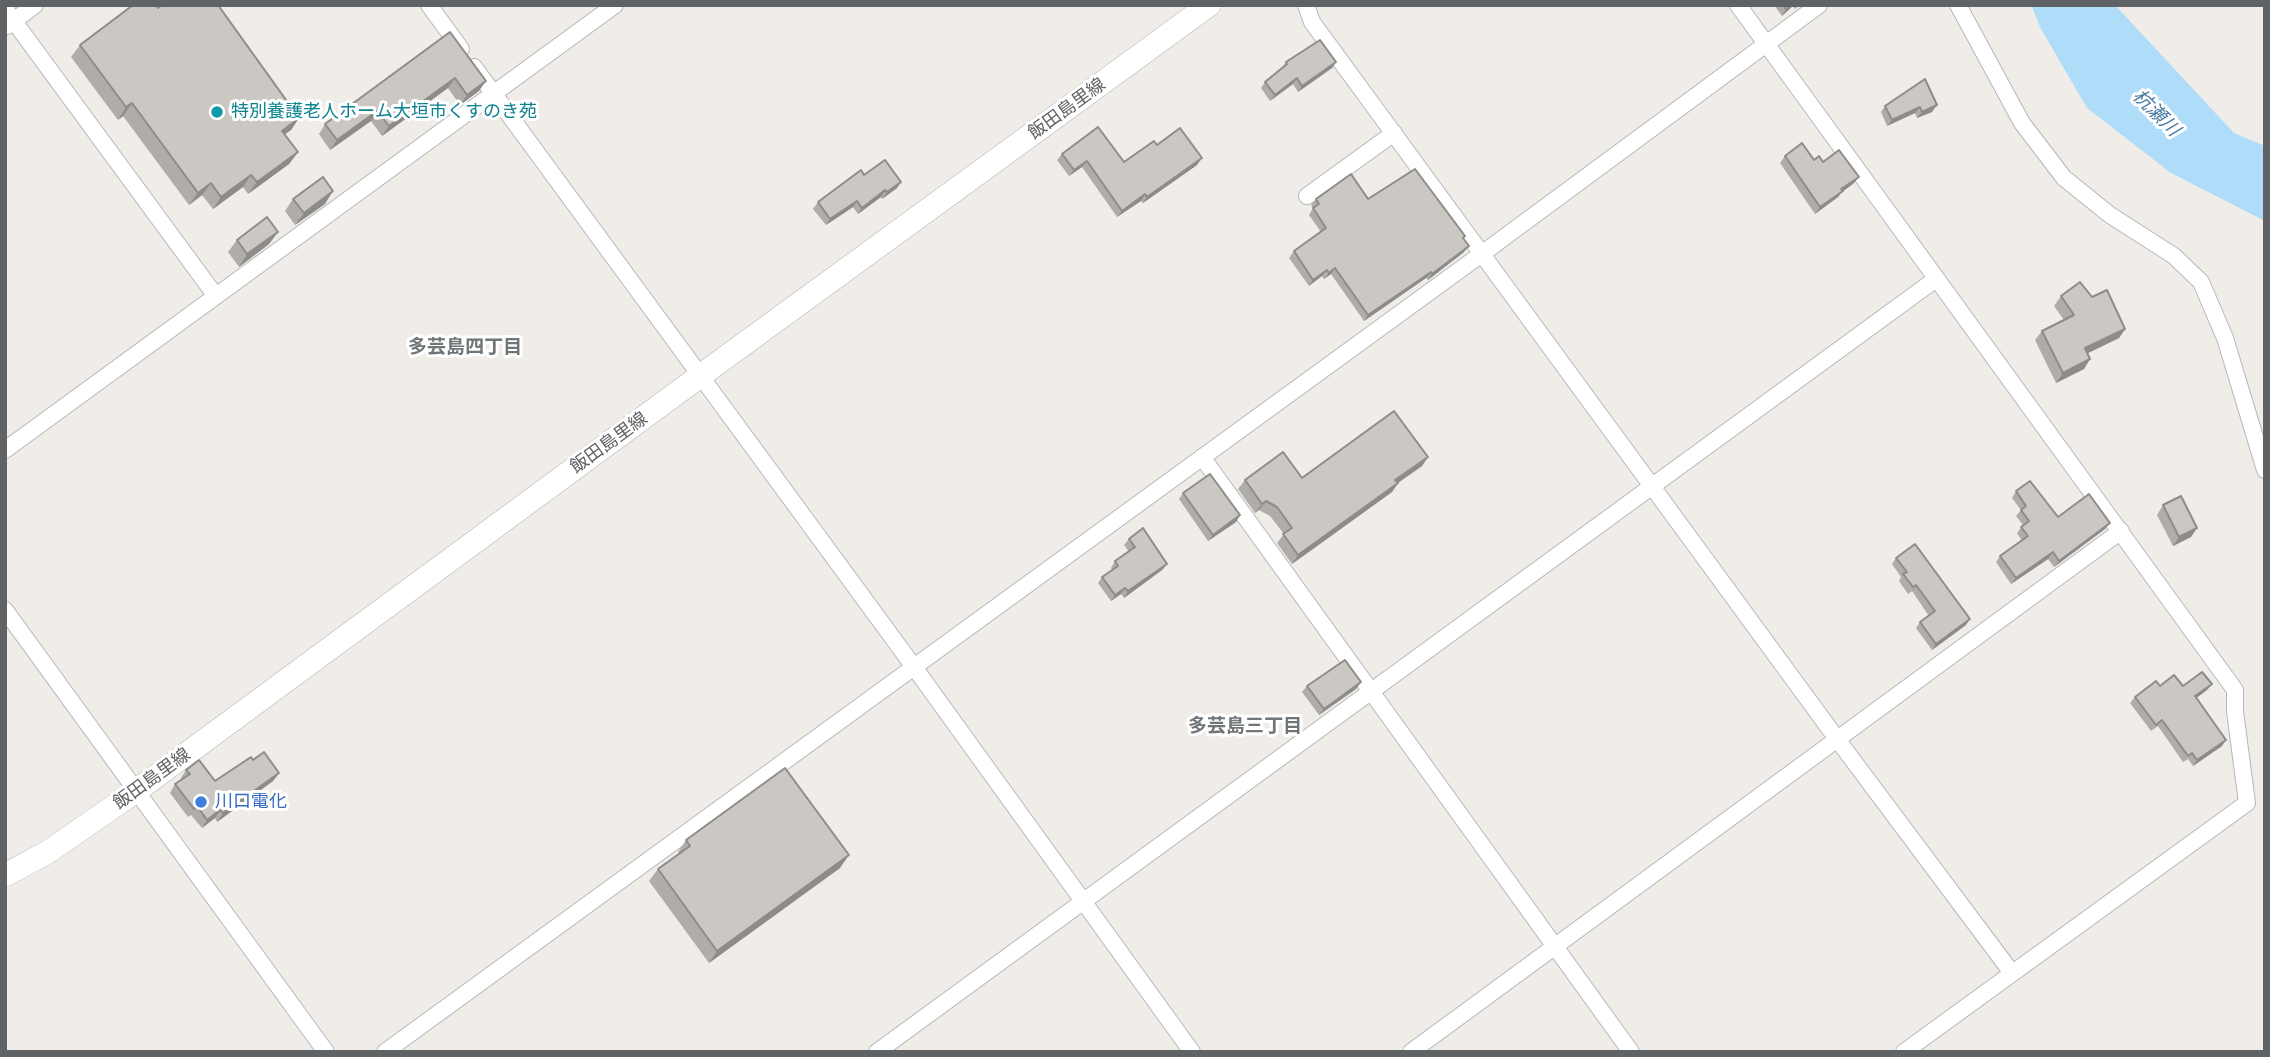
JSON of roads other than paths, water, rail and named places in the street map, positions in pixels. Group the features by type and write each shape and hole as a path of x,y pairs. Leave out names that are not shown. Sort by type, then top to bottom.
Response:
{"main road":[{"name":"飯田島里線","path":"5,876 48,852 136,791 1209,5"}],"street":[{"path":"35,5 8,19 215,295"},
{"path":"429,5 1192,1052"},
{"path":"5,450 615,5"},
{"path":"1306,5 1312,22 1837,739 2012,973"},
{"path":"1738,5 2235,690 2235,710 2247,803 1904,1052"},
{"path":"385,1052 1483,253 1819,5"},
{"path":"1958,5 2022,123 2064,178 2110,215 2174,256 2201,282 2225,338 2265,470"},
{"path":"1307,196 1394,133"},
{"path":"877,1052 1936,279"},
{"path":"1202,457 1631,1052"},
{"path":"1412,1051 2121,531"},
{"path":"5,610 326,1052"}],"water":[{"name":"杭瀬川","path":"2031,5 2115,5 2234,133 2265,146 2265,221 2171,173 2087,108 2041,29"}],"place":[{"name":"特別養護老人ホーム大垣市くすのき苑","path":"217,112"},
{"name":"川口電化","path":"201,802"}],"district":[{"name":"多芸島四丁目","path":"465,347"},
{"name":"多芸島三丁目","path":"1245,726"}]}
